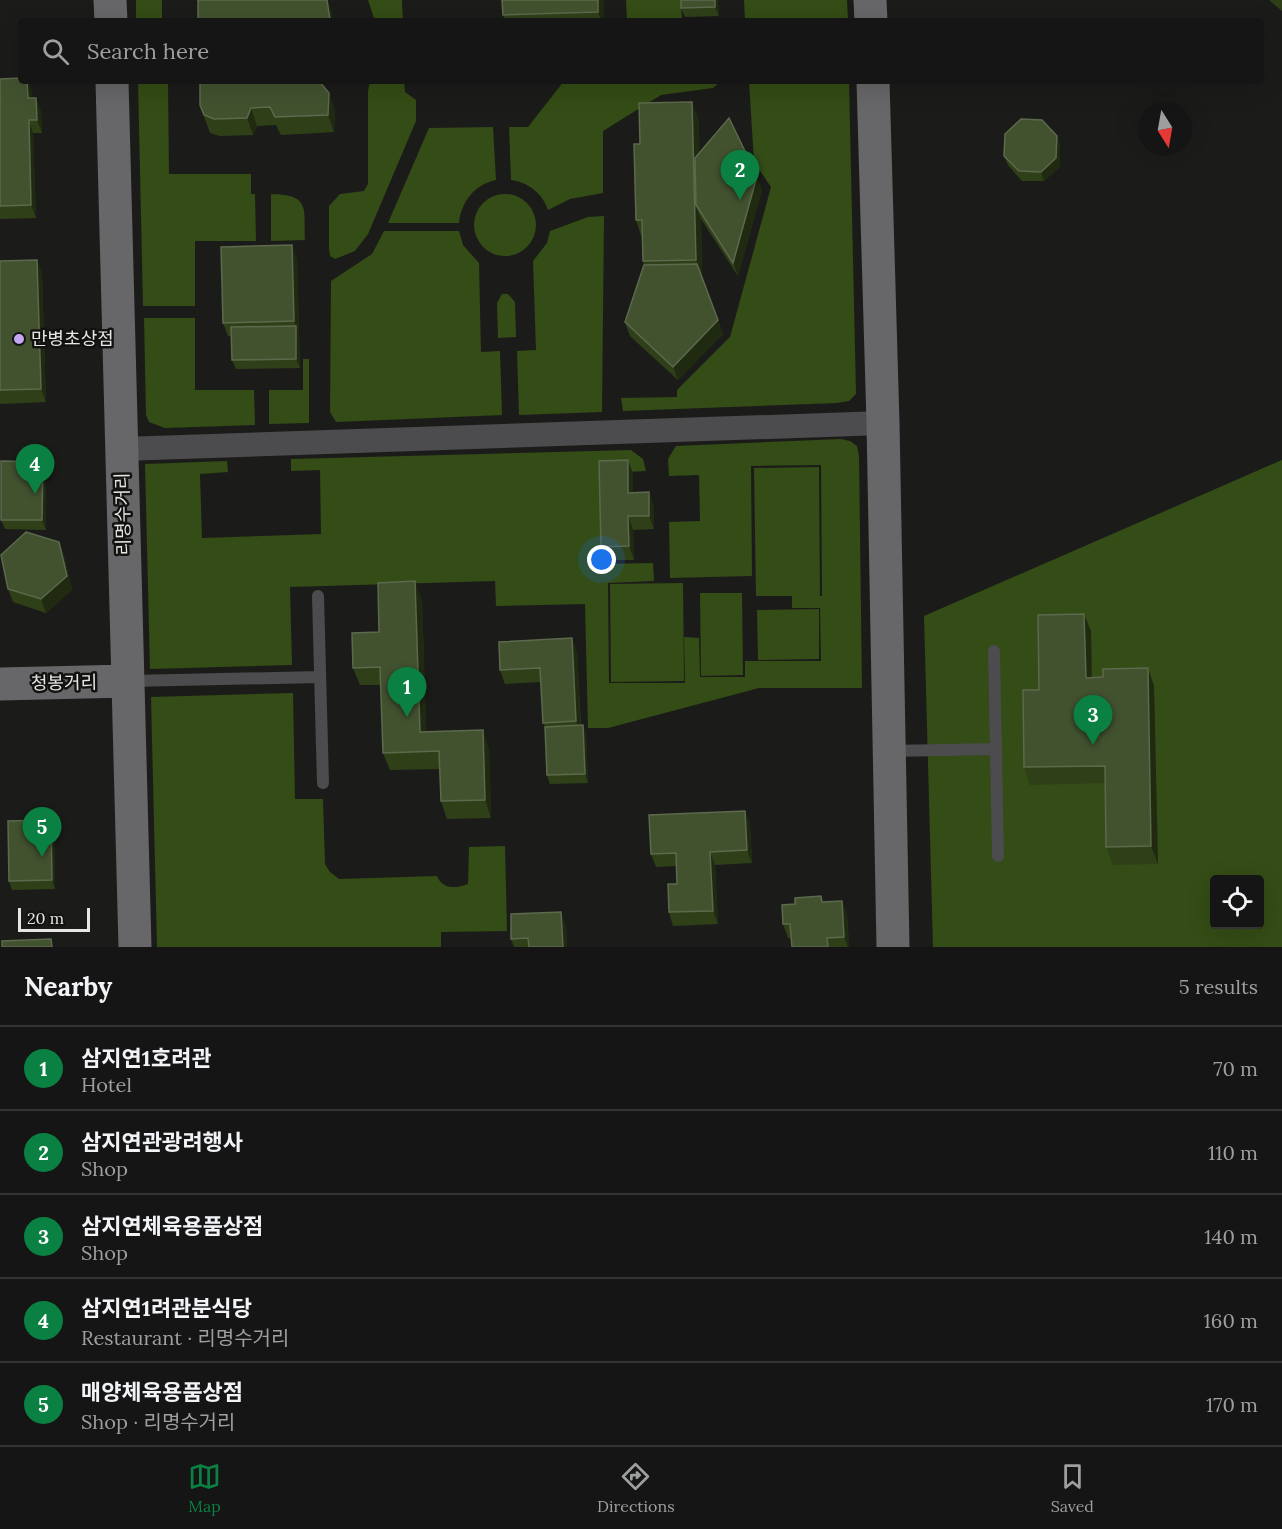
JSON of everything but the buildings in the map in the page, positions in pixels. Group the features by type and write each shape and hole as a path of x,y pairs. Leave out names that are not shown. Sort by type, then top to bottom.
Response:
{"street":[{"path":"110,0 111,18"},
{"path":"870,0 871,18"},
{"name":"리명수거리","path":"112,84 135,947"},
{"path":"873,84 883,423 893,947"},
{"path":"122,449 883,423"},
{"name":"청봉거리","path":"0,684 128,681"}],"lane":[{"path":"318,596 323,783"},
{"path":"994,651 998,856"},
{"path":"128,681 320,677"},
{"path":"889,751 996,749"}],"green space":[{"path":"136,0 162,0 162,18 136,18"},
{"path":"368,0 402,0 403,18 374,18"},
{"path":"626,0 681,0 682,18 627,18"},
{"path":"744,0 847,0 848,18 745,18"},
{"path":"138,84 168,84 169,174 251,174 251,194 255,194 256,241 195,241 195,306 143,306"},
{"path":"369,84 404,84 405,92 416,100 416,121 368,234 355,251 335,259 330,256 329,249 329,206 340,194 364,191 368,184"},
{"path":"562,84 718,84 713,88 661,95 603,131 603,193 570,199 548,210 546,204 534,190 523,183 511,180 509,127 528,127"},
{"path":"749,84 849,84 856,394 849,401 837,403 623,411 621,398 677,397 677,390 730,337 771,187 754,162"},
{"path":"493,127 496,180 482,185 470,195 460,215 459,223 388,223 429,128"},
{"path":"271,194 299,200 304,211 305,240 271,241"},
{"path":"499,194 511,194 527,203 534,213 536,225 534,237 527,247 511,256 499,256 488,251 479,242 474,231 474,219 479,208 488,199"},
{"path":"604,216 602,412 519,415 517,351 536,350 533,261 547,243 550,231 588,217"},
{"path":"384,231 459,231 463,245 479,263 481,352 500,351 502,415 336,422 330,412 331,281 372,254"},
{"path":"502,294 508,294 515,302 516,337 498,338 497,303"},
{"path":"144,318 195,318 195,390 254,390 255,425 165,428 149,422 146,415"},
{"path":"303,359 309,359 309,423 269,424 269,390 303,390"},
{"path":"841,439 857,446 859,456 862,688 759,688 608,728 588,728 585,604 496,606 495,581 290,587 292,665 150,669 145,464 227,461 228,472 200,474 202,538 321,534 320,470 291,471 291,459 631,450 643,459 646,471 601,473 603,564 653,563 654,581 608,583 609,683 685,683 684,637 699,638 700,677 745,677 745,661 821,661 820,608 792,608 792,596 756,596 754,468 819,467 820,596 822,596 821,465 751,466 752,576 670,578 669,522 700,521 699,475 669,476 668,459 676,446"},
{"path":"1282,460 1282,947 933,947 924,616"},
{"path":"683,583 684,681 611,682 610,584"},
{"path":"700,593 742,593 743,675 701,676"},
{"path":"819,609 819,659 758,660 757,610"},
{"path":"293,693 295,799 323,799 325,864 330,872 339,879 437,876 446,886 459,887 468,884 469,847 505,846 507,931 441,932 441,947 157,947 151,697"}],"place":[{"name":"삼지연관광려행사","path":"740,200"},
{"name":"만병초상점","path":"19,339"},
{"name":"삼지연1려관분식당","path":"35,494"},
{"name":"삼지연1호려관","path":"407,717"},
{"name":"삼지연체육용품상점","path":"1093,745"},
{"name":"매양체육용품상점","path":"42,857"}]}
